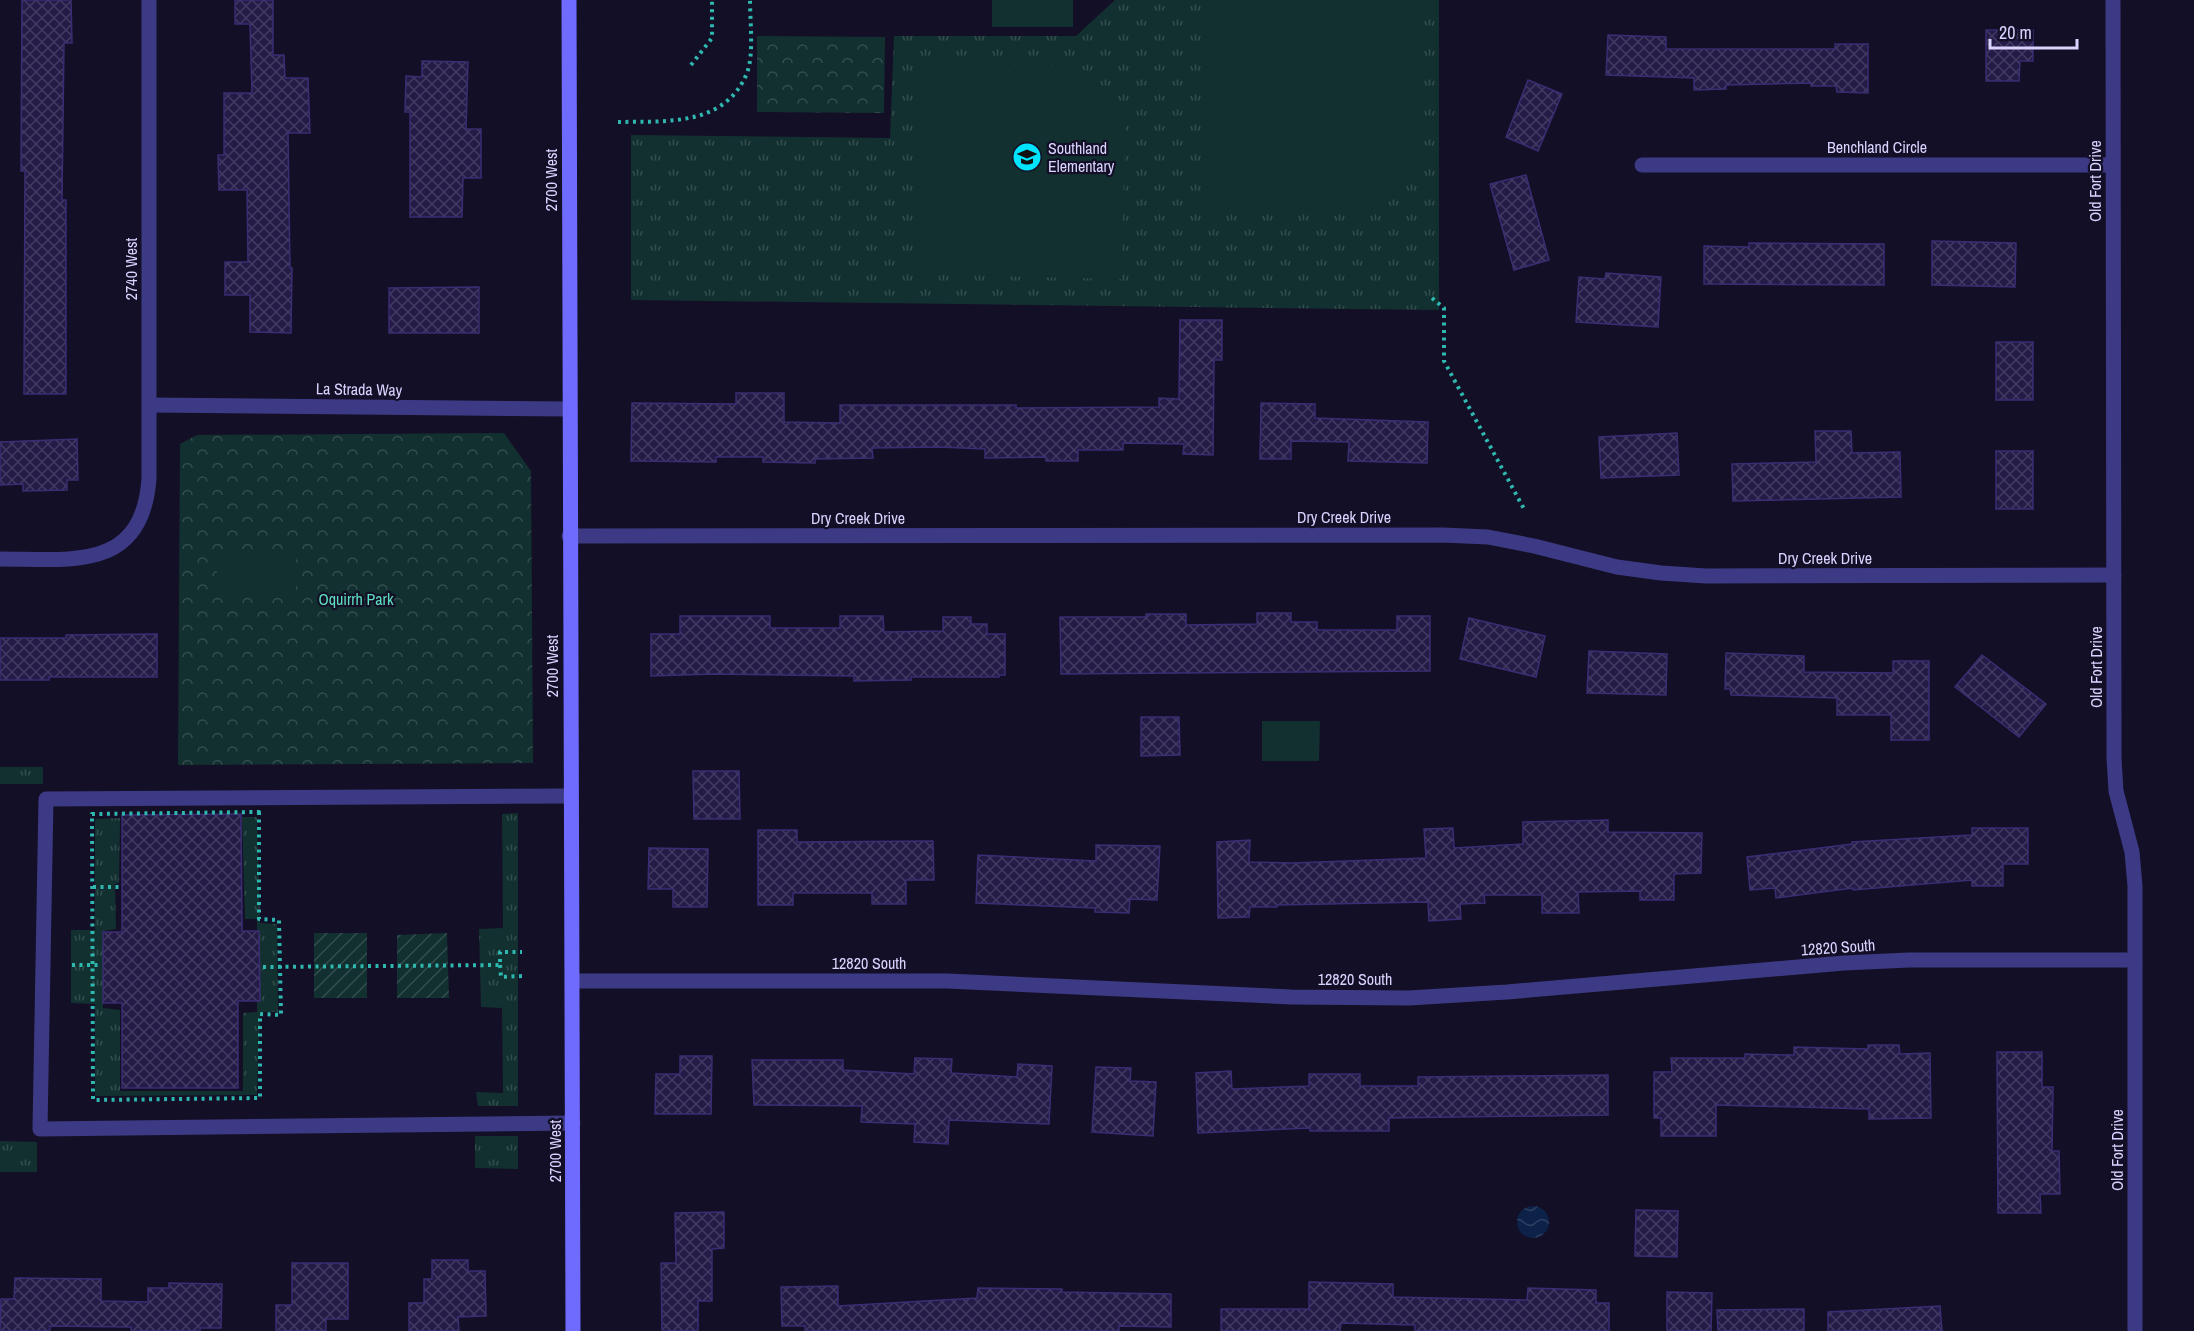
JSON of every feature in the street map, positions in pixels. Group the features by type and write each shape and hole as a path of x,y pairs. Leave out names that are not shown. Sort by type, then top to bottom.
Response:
{"main road":[{"name":"2700 West","path":"569,0 573,1331"}],"street":[{"name":"2740 West","path":"0,559 76,559 106,552 132,535 140,522 148,494 149,0"},
{"name":"Old Fort Drive","path":"2113,0 2114,758 2116,791 2132,852 2135,886 2135,1331"},
{"name":"Benchland Circle","path":"1642,165 2113,165"},
{"name":"La Strada Way","path":"149,405 569,410"},
{"name":"Dry Creek Drive","path":"569,536 1443,535 1488,537 1617,567 1706,576 2114,575"},
{"path":"570,796 46,799 40,1129 573,1123"},
{"name":"12820 South","path":"573,981 947,981 1290,997 1409,998 1507,992 1844,963 1909,960 2135,960"}],"path":[{"path":"691,65 712,38 712,0"},
{"path":"618,122 677,120 701,116 720,107 736,90 747,73 750,52 750,0"},
{"path":"1432,298 1444,308 1444,361 1524,509"},
{"path":"259,812 259,919 279,920 281,967 281,1015 260,1014 260,1098 93,1100 93,887 92,814 259,812"},
{"path":"93,887 119,887"},
{"path":"522,952 500,952 501,977 522,976"},
{"path":"72,965 101,965"},
{"path":"262,967 500,965"}],"green space":[{"path":"992,0 1073,0 1073,27 992,27"},
{"name":"Southland Elementary","path":"1115,0 1439,0 1439,310 631,300 631,135 890,138 894,36 1076,36"},
{"path":"1205,0 1420,0 1420,156 1382,212 1208,206"},
{"path":"757,36 885,37 884,113 757,112"},
{"path":"915,64 1078,65 1125,106 1122,279 920,274"},
{"name":"Oquirrh Park","path":"504,433 531,471 533,763 178,765 180,444 197,435"},
{"path":"217,553 296,553 296,594 217,594"},
{"path":"1262,721 1320,721 1319,761 1262,761"},
{"path":"0,767 43,767 43,784 0,784"},
{"path":"518,813 518,1106 478,1106 476,1092 503,1093 502,1008 481,1007 479,929 503,928 502,814"},
{"path":"242,817 257,817 260,923 277,924 278,1012 260,1012 257,1095 95,1096 95,1004 71,1003 71,930 95,930 95,819 120,818 119,883 115,884 116,929 103,931 103,1008 120,1010 120,1091 243,1091 243,1013 257,1012 257,919 245,919"},
{"path":"314,933 367,933 367,998 314,998"},
{"path":"447,933 449,998 397,998 397,935"},
{"path":"475,1136 518,1136 518,1169 475,1168"},
{"path":"0,1141 37,1142 37,1172 0,1172"}],"water":[{"path":"1533,1206 1545,1210 1549,1222 1545,1234 1533,1238 1521,1234 1517,1222 1521,1210"}],"building":[{"path":"22,0 71,0 72,43 64,43 62,200 66,200 66,394 24,394 25,171 21,171"},
{"path":"235,0 273,0 273,55 284,55 285,78 308,78 310,133 288,133 290,268 292,268 291,333 250,332 250,295 225,295 225,262 248,262 247,190 219,190 218,155 224,155 224,93 252,93 250,24 235,24"},
{"path":"1986,30 2033,30 2033,61 2020,61 2019,81 1986,81"},
{"path":"1608,35 1666,37 1666,49 1835,49 1835,44 1868,44 1868,93 1837,92 1836,86 1811,86 1811,83 1726,85 1726,89 1694,90 1694,78 1606,75"},
{"path":"422,61 468,62 466,129 481,129 481,178 463,178 462,217 410,217 410,112 405,112 406,76 422,77"},
{"path":"1528,80 1562,94 1538,151 1506,137"},
{"path":"1526,175 1549,260 1514,270 1490,184"},
{"path":"1932,241 2016,243 2015,287 1932,285"},
{"path":"1749,243 1884,244 1884,285 1704,284 1704,246 1749,247"},
{"path":"1606,273 1661,277 1658,327 1576,322 1579,277 1605,279"},
{"path":"479,287 479,333 389,333 389,288"},
{"path":"1180,320 1222,320 1222,360 1214,360 1213,455 1183,454 1184,444 1123,443 1123,450 1078,450 1078,461 1046,461 1046,457 985,458 985,449 939,447 872,448 873,458 815,459 815,463 763,462 763,457 716,457 716,462 631,461 632,403 736,404 736,393 784,393 784,422 840,423 840,405 1016,405 1016,408 1159,407 1159,398 1179,399"},
{"path":"1996,342 2033,342 2033,400 1996,400"},
{"path":"1261,403 1315,404 1315,418 1428,422 1427,463 1348,461 1349,442 1291,441 1291,459 1260,459"},
{"path":"1815,431 1851,431 1852,453 1900,452 1901,497 1733,501 1732,464 1816,462"},
{"path":"1677,433 1679,475 1601,478 1599,437"},
{"path":"77,439 78,480 67,480 67,490 23,491 23,484 0,485 0,442"},
{"path":"1996,451 2033,451 2033,509 1996,509"},
{"path":"1257,613 1291,613 1291,622 1317,622 1317,630 1397,630 1397,616 1430,616 1430,671 1061,674 1060,617 1146,617 1146,614 1186,614 1186,625 1257,624"},
{"path":"680,616 770,616 770,628 840,628 840,616 883,616 884,632 943,631 943,617 971,617 971,624 987,624 987,634 1005,634 1005,675 854,681 854,676 714,674 651,676 651,634 680,634"},
{"path":"1469,618 1545,636 1536,677 1460,659"},
{"path":"157,634 157,677 49,677 49,680 0,680 0,638"},
{"path":"1589,651 1667,654 1666,695 1587,693"},
{"path":"1726,653 1804,656 1804,672 1893,673 1893,661 1929,661 1929,740 1891,740 1891,715 1837,715 1837,698 1731,695 1730,689 1725,689"},
{"path":"1982,655 2046,704 2019,737 1955,687"},
{"path":"1141,717 1179,717 1180,755 1141,756"},
{"path":"693,771 739,771 740,819 694,819"},
{"path":"241,814 242,931 259,931 260,1001 238,1001 238,1088 122,1088 122,1003 103,1003 103,932 122,932 122,815"},
{"path":"1608,820 1608,832 1702,833 1701,873 1674,874 1674,900 1640,900 1640,891 1578,892 1579,913 1542,913 1542,895 1484,895 1485,903 1460,904 1461,919 1429,921 1428,902 1250,907 1249,917 1218,918 1217,842 1250,840 1249,862 1293,863 1426,858 1424,829 1453,828 1454,848 1523,844 1523,822"},
{"path":"1972,828 2028,828 2028,864 2003,864 2003,886 1972,886 1972,880 1853,890 1853,888 1776,898 1775,888 1750,890 1747,857 1852,844 1852,842 1972,835"},
{"path":"758,830 797,830 797,842 933,841 934,880 906,880 906,904 872,904 872,893 793,893 793,905 758,905"},
{"path":"1096,845 1160,846 1157,900 1130,899 1129,913 1095,912 1095,908 976,903 978,855 1096,861"},
{"path":"649,848 708,849 707,907 673,907 673,889 648,889"},
{"path":"1868,1045 1899,1045 1900,1054 1930,1053 1931,1118 1869,1119 1869,1109 1716,1105 1716,1136 1661,1136 1661,1118 1654,1118 1654,1072 1672,1072 1671,1058 1745,1058 1745,1054 1794,1055 1794,1047 1868,1049"},
{"path":"1997,1052 2042,1052 2042,1087 2053,1087 2052,1151 2059,1151 2060,1194 2040,1194 2041,1213 1998,1213"},
{"path":"680,1056 712,1056 711,1114 655,1114 656,1074 680,1074"},
{"path":"915,1058 952,1059 951,1073 1017,1077 1018,1064 1052,1066 1049,1124 949,1120 948,1144 914,1142 915,1124 861,1122 862,1106 754,1105 752,1060 843,1060 843,1070 914,1074"},
{"path":"1096,1067 1131,1068 1130,1081 1156,1082 1153,1136 1092,1132"},
{"path":"1231,1071 1232,1089 1309,1086 1309,1074 1360,1074 1360,1086 1418,1086 1418,1077 1608,1075 1608,1115 1389,1118 1389,1131 1310,1131 1310,1128 1198,1133 1196,1073"},
{"path":"1636,1210 1678,1211 1677,1257 1635,1256"},
{"path":"724,1212 724,1248 712,1249 712,1301 698,1301 698,1331 662,1331 661,1263 676,1263 675,1213"},
{"path":"432,1260 468,1260 468,1271 485,1271 486,1316 458,1317 459,1331 409,1331 409,1303 424,1303 424,1279 432,1279"},
{"path":"292,1263 348,1263 348,1319 326,1319 326,1331 276,1331 276,1305 292,1305"},
{"path":"15,1278 101,1279 101,1301 148,1302 148,1288 169,1288 169,1283 222,1284 221,1328 200,1328 200,1331 131,1331 131,1327 50,1326 50,1331 0,1331 1,1299 14,1299"},
{"path":"1309,1282 1393,1284 1393,1297 1527,1300 1528,1288 1596,1290 1596,1303 1609,1303 1609,1331 1415,1331 1415,1325 1341,1323 1340,1331 1221,1331 1221,1309 1309,1309"},
{"path":"838,1286 838,1306 977,1298 978,1288 1171,1294 1171,1327 1119,1326 1119,1331 805,1331 805,1326 782,1326 781,1287"},
{"path":"1667,1292 1712,1293 1711,1331 1667,1331"},
{"path":"1940,1306 1942,1331 1828,1331 1828,1312"},
{"path":"1804,1309 1804,1331 1718,1331 1717,1310"}],"place":[{"name":"Southland Elementary","path":"1027,157"}]}
